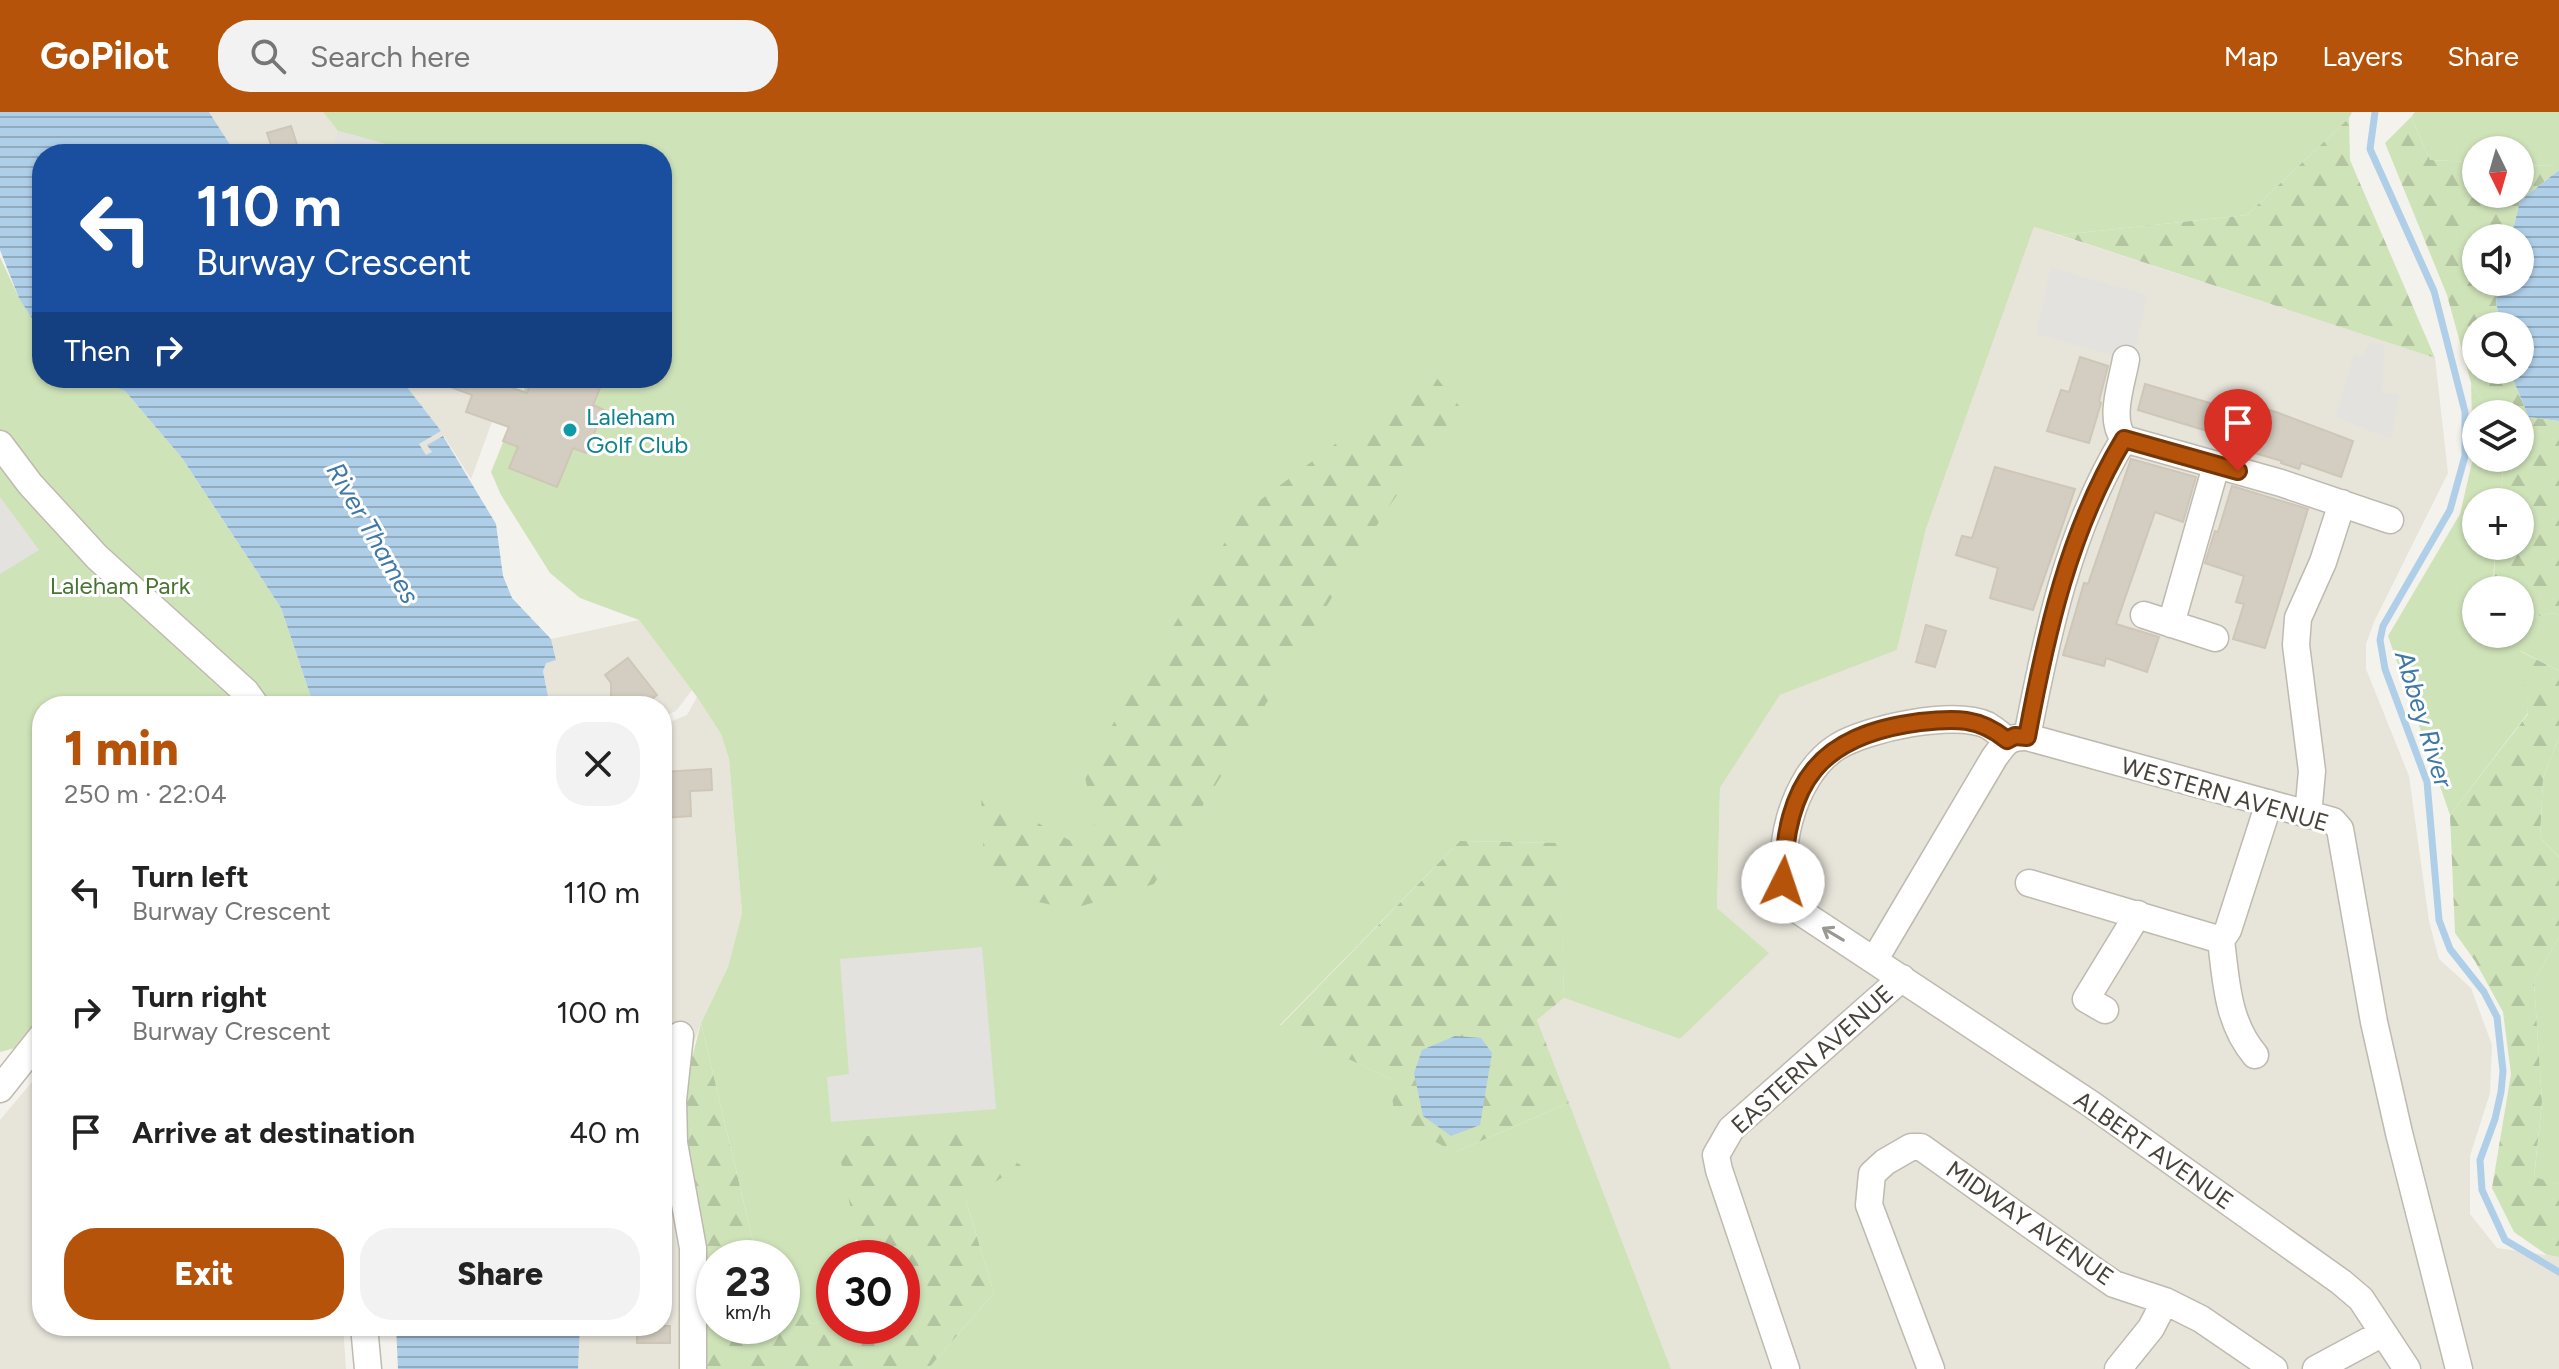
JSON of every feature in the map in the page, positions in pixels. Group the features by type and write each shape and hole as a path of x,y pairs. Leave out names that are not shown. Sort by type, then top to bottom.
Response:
{"street":[{"path":"2126,359 2116,418 2117,430 2124,439 2281,483 2390,520"},
{"path":"1875,959 2017,738 2087,511 2124,439"},
{"path":"0,444 30,484 97,557 249,696"},
{"path":"2171,624 2216,466"},
{"path":"2308,815 2312,771 2296,645 2298,618 2334,532 2342,503"},
{"path":"2144,615 2215,638"},
{"name":"WESTERN AVENUE","path":"1875,959 1793,907 1783,882 1786,835 1795,800 1807,779 1837,747 1888,727 1958,720 1985,724 2017,738 2333,821 2340,829 2374,1022 2393,1105 2459,1369"},
{"path":"2255,1055 2240,1038 2232,1015 2221,940 2228,930 2269,803"},
{"path":"2029,883 2221,940"},
{"path":"2105,1010 2086,999 2138,914"},
{"name":"ALBERT AVENUE","path":"1875,959 2091,1104 2341,1282 2361,1299 2407,1369"},
{"name":"EASTERN AVENUE","path":"1786,1369 1716,1155 1731,1129 1902,978"},
{"path":"680,1035 673,1100 674,1143 693,1248 693,1369"},
{"path":"0,1089 9,1067 32,1045"},
{"name":"MIDWAY AVENUE","path":"1931,1369 1869,1205 1872,1174 1885,1162 1911,1147 1921,1147 2114,1284 2165,1301 2201,1319 2274,1369"},
{"path":"2118,1369 2151,1328 2165,1301"},
{"path":"2316,1369 2383,1333"},
{"path":"365,1336 368,1369"}],"shaded area":[{"path":"209,112 323,112 338,131 385,144 230,144"},
{"path":"338,131 385,144 334,144"},
{"path":"2034,227 2435,358 2448,473 2374,622 2366,644 2366,669 2409,776 2429,921 2439,959 2471,988 2492,1045 2490,1093 2470,1156 2470,1214 2497,1248 2559,1257 2559,1369 1671,1369 1537,1020 1564,998 1680,1039 1768,953 1717,908 1720,788 1780,695 1897,650 1926,529"},
{"path":"2051,268 2147,295 2133,361 2036,334"},
{"path":"2369,343 2384,345 2382,393 2399,395 2391,439 2336,417 2354,355 2363,357"},
{"path":"408,388 504,388 471,479 444,436 428,445 432,452 426,456 419,444 441,431"},
{"path":"0,497 39,550 0,574"},
{"path":"639,620 692,690 672,713 672,696 548,696 543,671 545,663 556,659 551,639"},
{"path":"697,697 721,734 729,759 742,913 728,967 701,1023 673,1100 693,1369 578,1369 580,1336 672,1336 672,721 687,715"},
{"path":"982,947 996,1109 831,1122 827,1077 849,1074 840,959"},
{"path":"32,1082 32,1336 344,1336 346,1369 0,1369 0,1120"}],"green space":[{"path":"323,112 2352,112 2247,215 2060,235 2034,227 1926,529 1897,650 1780,695 1720,788 1717,908 1769,953 1680,1039 1564,998 1559,843 1460,841 1280,1025 1390,1079 1455,1152 1569,1103 1671,1369 928,1369 994,1293 966,1201 855,1240 816,1240 816,1323 812,1324 800,1312 800,1240 753,1240 701,1023 728,967 742,913 729,759 721,734 639,620 580,598 550,573 501,495 491,472 525,388 672,388 672,144 385,144 338,131"},
{"path":"2415,112 2559,112 2559,166 2534,165 2534,136 2462,136 2462,161 2430,160 2411,117"},
{"path":"2411,117 2430,160 2462,161 2462,208 2518,208 2514,224 2462,224 2462,296 2498,296 2498,312 2462,312 2462,350 2447,295 2385,143"},
{"path":"2349,118 2350,160 2435,358 2060,235 2247,215"},
{"path":"2534,165 2559,166 2559,170 2534,190"},
{"name":"Laleham Park","path":"0,257 19,298 32,316 32,388 118,388 125,391 182,458 281,608 311,696 32,696 32,1028 15,1048 0,1052"},
{"path":"1432,372 1460,407 1387,509 1154,884 1072,909 985,891 981,792 1100,857 1084,771 1243,513"},
{"path":"2471,384 2481,400 2471,400"},
{"path":"2472,384 2515,384 2522,400 2481,400"},
{"path":"2534,418 2559,421 2559,615 2551,613 2534,617 2534,576 2494,576 2495,560 2534,560 2534,488 2501,488 2503,472 2534,472"},
{"path":"2470,472 2503,472 2501,488 2466,488"},
{"path":"2462,505 2462,560 2495,560 2493,576 2462,576 2462,648 2534,648 2534,617 2551,613 2559,615 2559,671 2521,651 2528,713 2450,815 2388,636 2460,514"},
{"path":"2520,651 2559,671 2559,736 2543,779 2540,838 2559,857 2559,937 2534,981 2542,1102 2534,1177 2559,1184 2559,1257 2547,1255 2514,1232 2492,1188 2511,1074 2503,1012 2475,961 2455,933 2450,815 2528,714"},
{"path":"2559,736 2559,857 2540,838 2543,779"},
{"path":"1460,841 1560,843 1564,998 1537,1020 1569,1103 1455,1152 1395,1121 1390,1079 1280,1026"},
{"path":"2559,937 2559,1184 2534,1178 2542,1102 2534,981"},
{"path":"701,1023 753,1240 704,1240 681,1100"},
{"path":"959,1130 1021,1165 966,1201 994,1293 928,1369 705,1369 705,1344 800,1344 800,1311 812,1324 816,1323 816,1344 920,1344 920,1240 857,1240 836,1138"}],"water":[{"path":"0,112 209,112 230,144 32,144 32,318 19,298 0,250"},
{"path":"2559,170 2559,421 2534,418 2534,400 2522,400 2515,384 2534,384 2534,312 2498,312 2496,302 2498,296 2534,296 2534,224 2514,224 2518,208 2534,208 2534,190"},
{"name":"River Thames","path":"117,388 408,388 441,431 419,444 426,455 432,452 427,445 443,436 496,524 503,576 512,598 551,639 556,660 546,663 543,671 548,696 311,696 281,608 182,458 125,391"},
{"path":"1455,1036 1481,1038 1492,1053 1480,1125 1451,1136 1423,1116 1414,1073 1422,1050"},
{"path":"396,1336 580,1336 578,1369 398,1369"}],"building":[{"path":"291,126 297,144 271,144 267,133"},
{"path":"2080,357 2108,366 2089,443 2047,431 2061,390 2069,392"},
{"path":"2145,384 2254,416 2257,407 2276,412 2353,441 2341,477 2301,463 2299,469 2244,450 2247,443 2138,410"},
{"path":"453,388 513,388 527,393 529,388 600,388 593,405 604,410 586,453 573,448 557,487 509,468 518,447 503,441 509,427 466,412 472,395"},
{"path":"2131,459 2196,477 2183,522 2155,512 2116,624 2159,637 2147,672 2106,658 2104,666 2063,655 2084,583 2088,584"},
{"path":"1995,467 2075,489 2033,610 1990,598 1998,568 1956,555 1962,536 1972,538"},
{"path":"2232,486 2308,509 2265,648 2233,639 2244,604 2236,602 2244,576 2205,563"},
{"path":"1926,625 1946,631 1935,667 1916,662"},
{"path":"628,658 657,695 611,696 611,683 605,675"},
{"path":"711,769 712,790 690,791 691,816 672,817 672,771"},
{"path":"637,1336 670,1336 670,1343 637,1343"}],"waterway":[{"name":"Abbey River","path":"2375,112 2370,149 2434,291 2465,412 2465,456 2450,510 2383,626 2380,640 2385,669 2427,782 2439,920 2450,949 2484,992 2497,1017 2503,1071 2495,1119 2480,1160 2482,1190 2505,1240 2559,1272"}],"place":[{"name":"Laleham Golf Club","path":"570,430"}],"route":[{"path":"1783,882 1786,835 1795,800 1820,762 1837,747 1888,727 1958,720 1985,724 2007,740 2015,736 2027,737 2044,649 2058,597 2087,511 2124,439 2238,471"}]}
